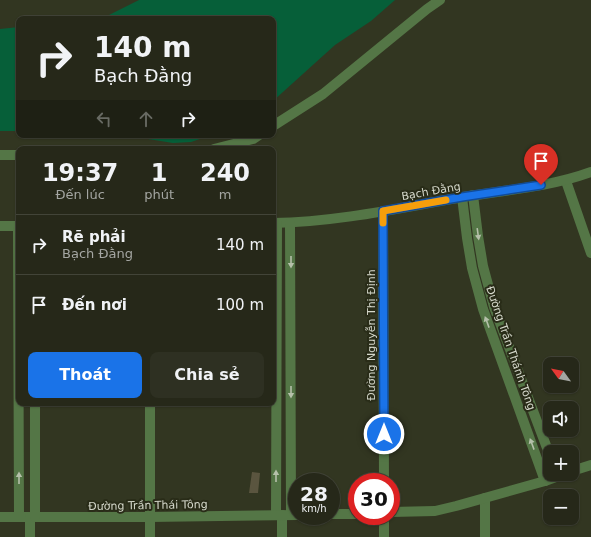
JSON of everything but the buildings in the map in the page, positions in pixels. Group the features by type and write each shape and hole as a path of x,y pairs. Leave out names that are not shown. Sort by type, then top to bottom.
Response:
{"street":[{"path":"276,124 323,94 440,0"},
{"path":"226,146 254,138"},
{"path":"0,155 16,155"},
{"name":"Bạch Đằng","path":"276,223 325,220 383,211 566,181 591,172"},
{"path":"566,181 591,253"},
{"name":"Đường Trần Thánh Tông","path":"468,196 478,236 483,266 494,307 546,445"},
{"name":"Đường Trần Thánh Tông","path":"468,196 467,238 472,268 483,309 543,475"},
{"name":"Đường Nguyễn Thị Định","path":"383,211 384,473"},
{"path":"282,537 287,515 290,223"},
{"path":"0,226 16,226"},
{"path":"276,247 287,515"},
{"path":"19,406 19,517"},
{"path":"30,537 32,517 35,406"},
{"path":"150,406 150,537"},
{"path":"579,469 591,465"},
{"path":"400,512 435,511 545,481"},
{"path":"485,498 486,537"},
{"name":"Đường Trần Thái Tông","path":"0,517 287,515"},
{"path":"384,525 384,537"}],"shaded area":[{"path":"139,0 395,0 371,21 335,45 276,98 276,16 107,16"},
{"path":"16,27 16,131 0,131 0,29"},
{"path":"142,138 203,138 191,142 173,143"}],"slow traffic":[{"path":"383,223 383,211 446,200"}],"route":[{"path":"384,434 383,211 541,185"}]}
